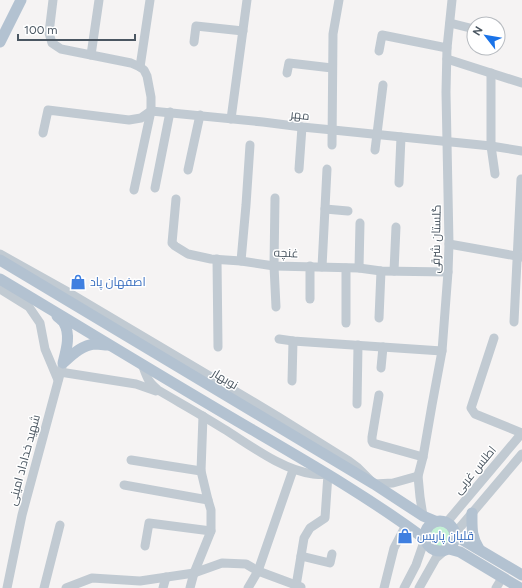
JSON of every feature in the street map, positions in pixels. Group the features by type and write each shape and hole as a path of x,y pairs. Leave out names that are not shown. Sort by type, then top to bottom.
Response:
{"main road":[{"path":"0,42 21,0"},
{"name":"نوبهار","path":"0,260 129,333 188,372 374,484 423,516 435,521"},
{"path":"0,279 328,474 425,539"},
{"path":"51,310 65,323 68,335 67,348 61,372"},
{"path":"61,372 79,350 93,344 111,346"},
{"path":"178,385 183,385 187,382 189,378 188,372"},
{"path":"472,513 472,530 474,541 480,549"},
{"path":"520,588 460,552 447,550 436,551 432,549 426,543 426,530 428,526 435,521 439,520 447,522 452,526 456,534 522,575"},
{"path":"447,550 454,544 456,534"}],"street":[{"path":"53,0 49,33 52,43 61,49 131,63 144,70 147,76 152,111 134,190"},
{"path":"91,55 99,0"},
{"path":"140,67 150,0"},
{"path":"231,119 247,0"},
{"path":"332,145 333,34 339,0"},
{"name":"گلستان شرقی","path":"423,516 418,476 423,458 442,351 450,244 446,92 447,48 452,0"},
{"path":"450,23 466,27"},
{"path":"194,42 196,26 242,30"},
{"path":"379,51 382,35 447,48"},
{"path":"447,59 522,83"},
{"path":"287,73 289,63 332,68"},
{"path":"492,73 492,146 495,174"},
{"path":"375,150 383,85"},
{"path":"43,133 48,110 129,120 141,118 152,111"},
{"name":"مهر","path":"152,111 492,146 522,151"},
{"path":"155,188 170,112"},
{"path":"188,170 200,115"},
{"path":"299,169 302,127"},
{"path":"399,182 401,137"},
{"path":"241,261 250,145"},
{"path":"322,267 327,169"},
{"path":"514,322 520,257 521,179"},
{"name":"غنچه","path":"176,198 172,242 175,246 188,254 274,266 359,268 381,271 448,272"},
{"path":"275,198 274,266 276,307"},
{"path":"325,209 348,211"},
{"path":"359,268 360,223"},
{"path":"394,271 396,227"},
{"path":"450,244 520,257"},
{"path":"0,254 66,296"},
{"path":"217,259 218,347"},
{"path":"310,266 310,299"},
{"path":"346,268 346,323"},
{"path":"380,318 381,271"},
{"path":"0,289 29,307 40,323 45,349 61,372 136,384 165,394"},
{"path":"129,333 277,416 349,461 374,484 393,483 418,476"},
{"path":"494,338 472,408 475,414 522,433"},
{"path":"279,339 442,351"},
{"path":"292,381 293,341"},
{"path":"357,404 358,345"},
{"path":"382,368 383,347"},
{"path":"66,588 92,578 140,581 194,573 222,563 246,564 299,587 304,538 310,528 325,518 328,474 314,475 293,470 279,463 155,387 147,379 142,364"},
{"name":"شهید خداداد امینی","path":"7,588 22,515 61,372"},
{"path":"379,395 372,436 373,443 423,458"},
{"path":"190,588 194,573 211,531 211,510 201,471 203,416"},
{"name":"اطلس غربی","path":"447,522 522,433"},
{"name":"اطلس غربی","path":"456,534 522,454"},
{"path":"131,460 201,471"},
{"path":"248,588 258,570 293,470"},
{"path":"124,485 208,500"},
{"path":"145,546 149,523 211,531"},
{"path":"44,588 60,525"},
{"path":"384,588 394,548 406,525"},
{"path":"404,588 416,565 425,539"},
{"path":"419,588 436,558 447,550"},
{"path":"301,556 330,563 332,554"},
{"path":"163,588 166,576"},
{"path":"496,588 502,578"}],"green space":[{"path":"440,525 448,528 451,536 448,544 440,547 432,544 429,536 432,528"}],"place":[{"name":"اصفهان پاد","path":"78,282"},
{"name":"قلیان پاریس","path":"405,536"}]}
